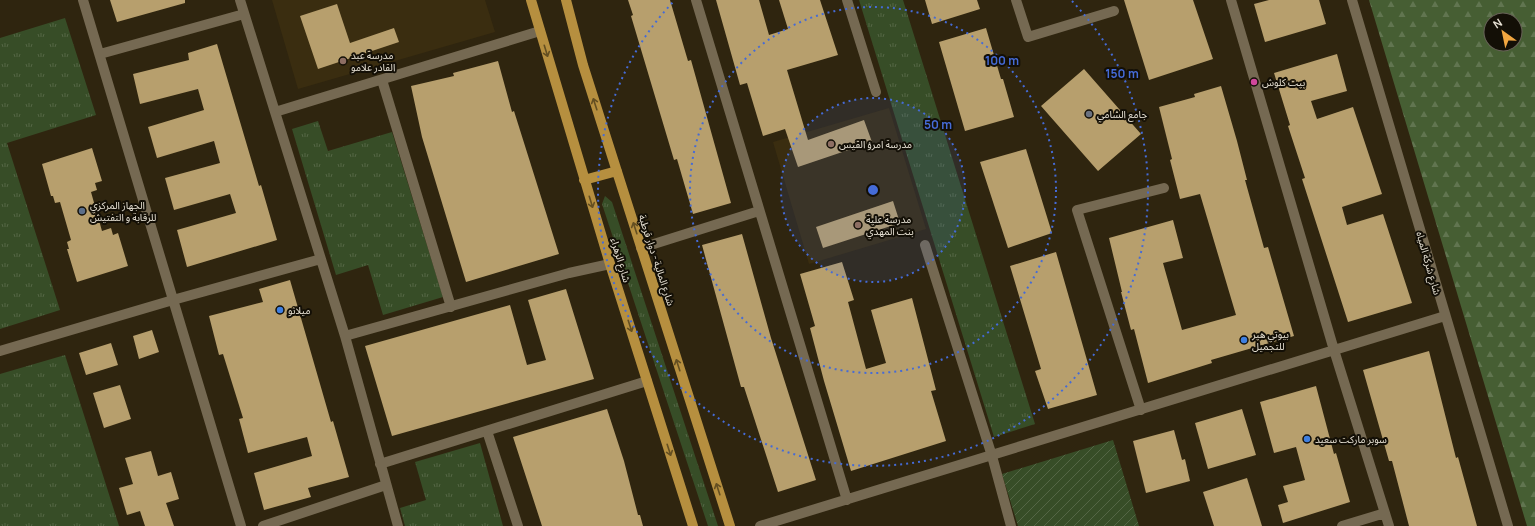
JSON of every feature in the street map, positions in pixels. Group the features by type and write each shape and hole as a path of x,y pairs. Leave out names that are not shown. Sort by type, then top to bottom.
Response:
{"main road":[{"name":"شارع الزهراء","path":"531,0 584,180 693,526"},
{"name":"شارع المالية - دوار قرطبة","path":"566,0 583,65 616,171 730,526"},
{"path":"584,180 616,171"}],"street":[{"path":"83,0 241,526"},
{"path":"240,0 345,336 398,526"},
{"path":"696,0 847,500"},
{"path":"847,0 876,92"},
{"path":"1016,0 1028,37 1114,11"},
{"path":"1231,0 1334,350 1389,526"},
{"name":"شارع شركة المياه","path":"1352,0 1508,526"},
{"path":"100,54 244,14"},
{"path":"275,112 540,31"},
{"path":"382,80 451,307"},
{"path":"1141,410 1077,210 1164,188"},
{"path":"641,248 760,211"},
{"path":"925,245 992,456 1011,526"},
{"path":"0,352 173,300 321,259"},
{"path":"345,336 610,264"},
{"path":"760,526 1445,316"},
{"path":"380,464 647,381"},
{"path":"487,431 518,526"},
{"path":"263,526 386,485"},
{"path":"1342,526 1385,513"}],"shaded area":[{"name":"مدرسة عبد القادر علامو","path":"272,0 485,0 495,32 298,89"},
{"path":"889,108 926,229 809,264 773,142"}],"green space":[{"path":"859,0 903,0 1035,424 994,437"},
{"path":"1369,0 1535,0 1535,526 1527,526"},
{"path":"65,18 96,115 7,143 60,310 0,329 0,38"},
{"path":"318,121 328,151 392,132 443,297 383,315 368,265 336,275 292,129"},
{"path":"605,196 612,202 718,526 708,526 602,204"},
{"path":"65,355 119,526 0,526 0,374"},
{"path":"1113,440 1139,526 1018,526 1002,474"},
{"path":"480,443 503,526 405,526 400,508 426,500 415,462"}],"building":[{"path":"110,0 185,0 185,3 117,22"},
{"path":"628,0 670,0 688,61 691,60 731,203 693,214 677,159 674,160 631,16 633,15"},
{"path":"716,0 759,0 769,35 788,29 779,0 820,0 838,55 787,70 808,140 864,120 872,142 798,167 785,129 763,136 747,83 740,85"},
{"path":"925,0 977,0 980,9 932,24"},
{"path":"1124,0 1193,0 1213,59 1149,80"},
{"path":"1269,0 1319,0 1326,24 1265,42 1254,4"},
{"path":"337,4 350,43 394,28 399,42 318,69 300,16"},
{"path":"986,28 1014,117 965,131 939,42"},
{"path":"217,44 259,186 261,185 277,240 187,267 177,230 236,213 230,194 174,210 165,178 220,163 214,141 157,158 148,127 204,110 198,89 140,104 133,74 189,60 188,53"},
{"path":"1337,54 1347,91 1311,101 1317,119 1353,107 1382,194 1342,207 1347,225 1383,214 1412,303 1348,322 1302,179 1305,178 1288,126 1290,125 1274,73"},
{"path":"498,61 512,112 514,111 559,254 466,282 422,137 411,86 454,76 453,73"},
{"path":"1084,69 1141,134 1098,171 1041,106"},
{"path":"1221,86 1237,141 1247,180 1245,180 1264,248 1268,247 1294,336 1211,360 1212,363 1148,383 1134,329 1131,330 1109,238 1173,220 1183,258 1163,263 1182,330 1236,315 1200,194 1180,199 1159,107 1195,97 1194,94"},
{"path":"92,148 102,181 95,183 97,190 91,192 102,231 111,228 113,235 118,233 128,266 77,282 67,249 69,249 67,242 71,240 60,202 55,203 53,196 51,196 42,164"},
{"path":"1026,149 1052,233 1008,248 980,162"},
{"name":"مدرسة علية بنت المهدي","path":"893,201 900,223 823,248 816,227"},
{"path":"742,234 771,338 816,480 778,492 744,387 741,387 702,245"},
{"path":"1056,252 1097,395 1048,409 1035,371 1041,369 1010,266"},
{"path":"842,262 854,300 848,302 866,369 886,363 871,310 912,298 936,390 931,391 946,441 851,471 810,328 815,326 800,274"},
{"path":"290,280 331,422 333,421 349,477 308,488 311,497 264,510 254,473 312,456 307,437 248,453 239,419 243,418 223,354 219,355 209,316 263,302 259,289"},
{"path":"566,289 594,379 392,436 365,346 510,305 527,365 546,360 528,300"},
{"path":"152,330 159,352 139,359 133,336"},
{"path":"111,343 118,365 86,375 79,353"},
{"path":"1429,351 1456,458 1458,457 1477,526 1409,526 1392,461 1389,461 1363,370"},
{"path":"120,385 131,419 104,428 93,393"},
{"path":"1316,386 1334,454 1336,453 1350,502 1283,523 1278,505 1288,502 1283,486 1305,480 1296,447 1274,453 1260,402"},
{"path":"607,409 624,461 638,515 640,515 643,526 542,526 513,437"},
{"path":"1242,409 1256,455 1208,469 1195,423"},
{"path":"1174,430 1182,460 1185,459 1190,481 1146,493 1133,441"},
{"path":"151,451 158,476 171,472 179,499 166,503 174,526 145,526 140,511 127,515 119,488 133,484 125,458"},
{"path":"1247,478 1262,526 1214,526 1203,492"}],"place":[{"name":"مدرسة عبد القادر علامو","path":"343,61"},
{"name":"بيت كلوش","path":"1254,82"},
{"name":"جامع الشامي","path":"1089,114"},
{"name":"مدرسة امرؤ القيس","path":"831,144"},
{"name":"الجهاز المركزي للرقابة و التفتيش","path":"82,211"},
{"name":"مدرسة علية بنت المهدي","path":"858,225"},
{"name":"ميلانو","path":"280,310"},
{"name":"بيوتي هير للتجميل","path":"1244,340"},
{"name":"سوبر ماركت سعيد","path":"1307,439"}]}
